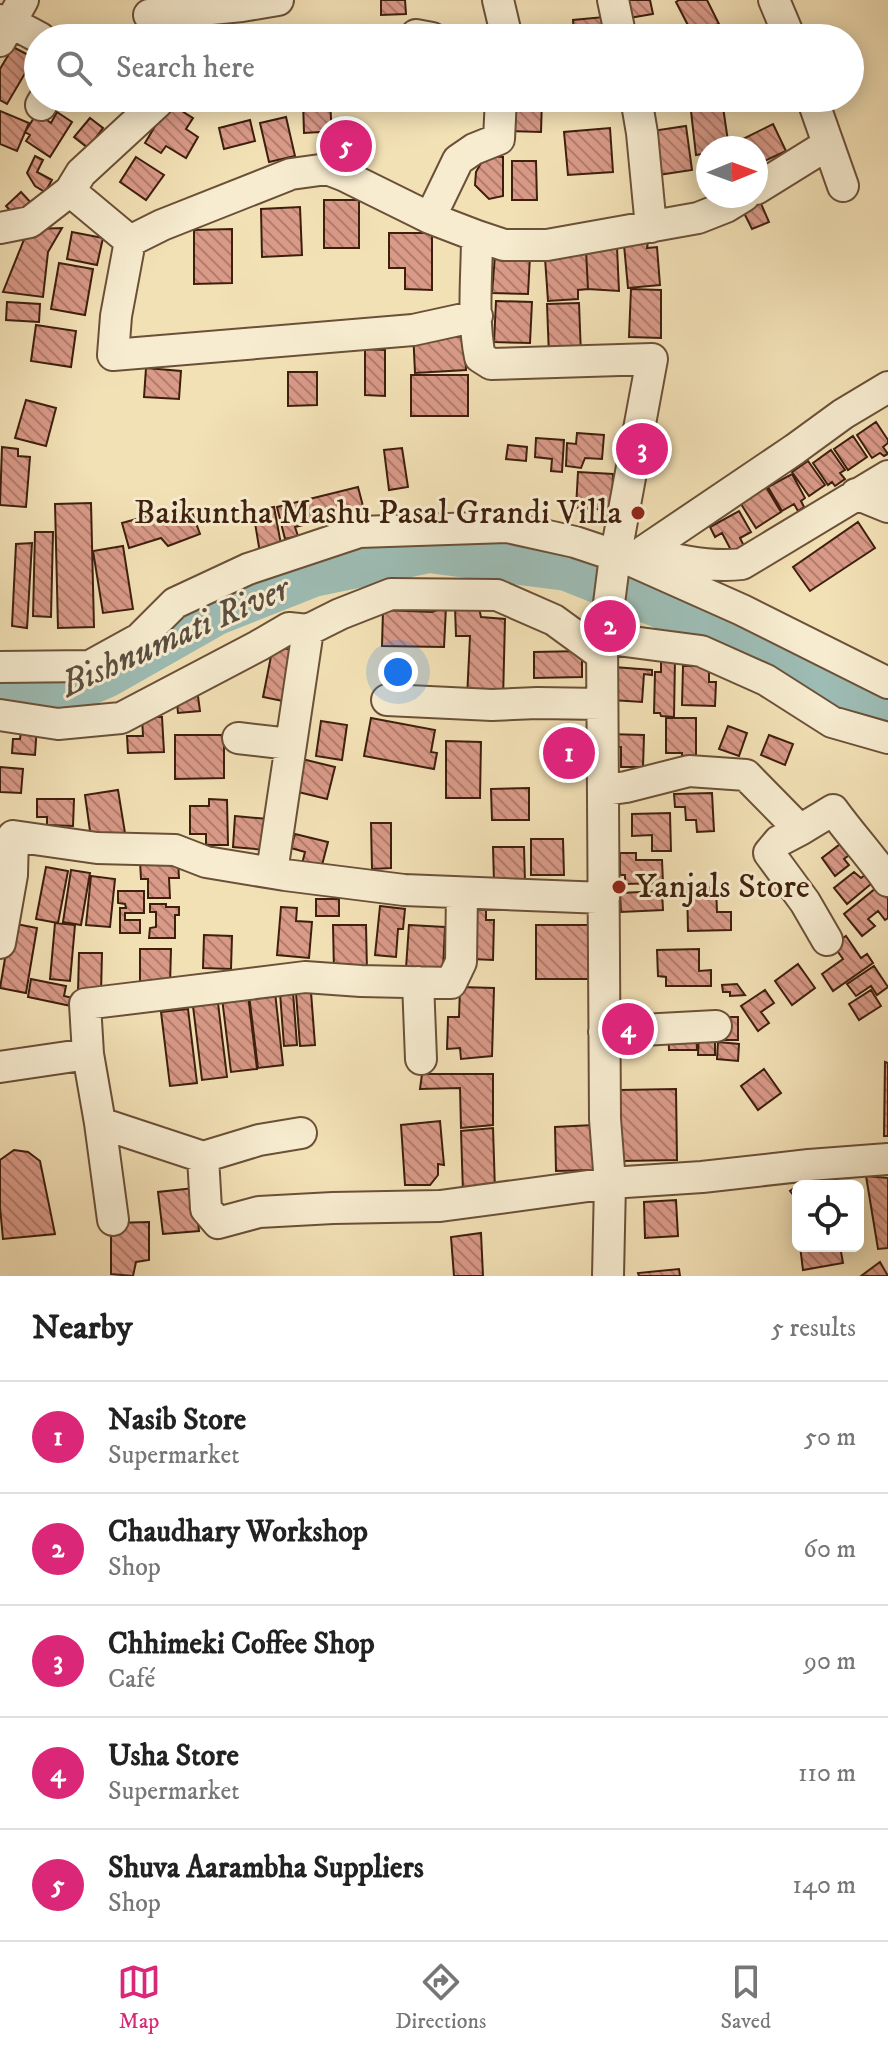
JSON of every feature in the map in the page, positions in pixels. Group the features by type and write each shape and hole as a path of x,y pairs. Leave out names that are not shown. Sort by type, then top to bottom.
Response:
{"street":[{"path":"149,18 278,0"},
{"path":"498,0 504,24"},
{"path":"613,0 618,24"},
{"path":"774,0 784,24"},
{"path":"0,228 30,222 70,191 81,173 147,112"},
{"path":"430,218 458,160 474,149 499,139 500,112"},
{"path":"638,112 651,227"},
{"path":"816,112 843,186"},
{"path":"768,182 827,145"},
{"path":"130,241 162,225 291,174 327,169 430,218 504,245 547,245 698,218 723,208"},
{"path":"70,191 130,241"},
{"path":"477,236 480,357 491,364 652,359 626,558 603,643 605,1119 610,1183 608,1276"},
{"path":"130,241 116,316 113,355 413,330 477,316"},
{"path":"626,558 888,387"},
{"path":"626,558 742,564 888,476"},
{"path":"856,494 888,507"},
{"path":"0,667 90,666 139,639 175,603 248,569 359,532 507,527 575,542 626,558 742,610 888,683"},
{"path":"0,715 58,724 121,718 289,628 308,630 391,594 497,595 603,643 701,651 766,680 832,722 888,738"},
{"path":"272,872 308,630"},
{"path":"387,700 477,705 602,704"},
{"path":"238,738 290,744"},
{"path":"605,790 689,771 746,775 800,830"},
{"path":"827,940 805,902 769,853 779,841 833,810 888,881"},
{"path":"0,943 12,875 13,836 97,848 175,850 206,862 404,890 604,898"},
{"path":"113,1220 88,1054 85,1004 305,977 451,983 461,962 462,893"},
{"path":"418,982 421,1059"},
{"path":"604,1032 716,1026"},
{"path":"0,1067 88,1054"},
{"path":"100,1123 203,1157 259,1140 301,1133"},
{"path":"203,1157 206,1209 218,1223 259,1212 440,1206 610,1183 888,1159"}],"building":[{"path":"381,0 405,0 406,14 381,15"},
{"path":"620,0 650,0 653,14 623,19"},
{"path":"707,0 719,24 687,24 676,2"},
{"path":"604,17 605,24 573,24 573,20"},
{"path":"13,47 24,53 24,75 7,104 0,100 0,69"},
{"path":"0,111 29,123 17,151 0,144"},
{"path":"57,112 72,122 50,157 26,141 30,135 25,132 37,113 51,123"},
{"path":"164,112 183,112 193,118 186,129 198,137 186,158 166,146 161,153 145,143"},
{"path":"303,112 331,112 332,138 321,139 320,132 304,133"},
{"path":"507,112 542,112 541,132 506,131"},
{"path":"691,112 724,112 727,136 696,136 696,155"},
{"path":"286,117 295,156 269,162 260,123"},
{"path":"90,118 103,128 88,148 74,137"},
{"path":"250,120 255,141 224,149 219,128"},
{"path":"773,124 786,151 768,159 768,136 749,136"},
{"path":"686,126 692,170 658,175 652,131"},
{"path":"610,128 613,172 568,175 564,132"},
{"path":"35,156 43,160 37,172 52,180 45,192 35,186 27,173"},
{"path":"485,156 503,157 503,196 489,199 475,185 476,172"},
{"path":"136,157 164,175 146,200 120,182"},
{"path":"512,161 536,161 537,200 512,200"},
{"path":"21,192 33,205 18,219 6,206"},
{"path":"324,200 359,200 359,248 324,248"},
{"path":"300,207 302,255 262,257 261,209"},
{"path":"742,208 763,208 769,222 752,229"},
{"path":"62,228 48,252 43,297 3,292 25,237 33,229"},
{"path":"232,229 232,283 194,284 194,230"},
{"path":"72,232 103,238 97,265 67,259"},
{"path":"389,233 432,233 432,290 405,289 405,268 389,268"},
{"path":"648,242 647,248 657,247 660,285 628,288 624,245"},
{"path":"617,247 619,291 588,289 586,250"},
{"path":"586,250 588,289 578,290 578,299 548,301 545,258"},
{"path":"495,255 530,256 528,294 492,293"},
{"path":"59,263 93,269 85,315 51,309"},
{"path":"631,289 661,290 661,338 629,337"},
{"path":"496,301 532,302 530,343 494,342"},
{"path":"7,302 40,304 39,322 6,320"},
{"path":"579,303 581,355 549,356 547,304"},
{"path":"36,325 76,331 71,367 31,361"},
{"path":"464,327 466,370 415,373 413,330"},
{"path":"365,349 385,350 385,396 365,395"},
{"path":"146,368 181,371 179,399 144,397"},
{"path":"288,372 317,372 317,405 288,406"},
{"path":"411,375 468,375 468,416 411,416"},
{"path":"26,400 56,408 46,446 15,438"},
{"path":"876,422 888,440 883,447 888,454 884,456 880,453 872,458 857,435"},
{"path":"577,433 604,435 602,459 585,458 581,468 566,466 567,443 576,444"},
{"path":"853,436 867,457 848,470 834,449"},
{"path":"536,438 564,440 562,472 551,471 552,459 535,457"},
{"path":"508,445 527,447 526,461 506,459"},
{"path":"2,447 18,449 18,456 30,457 26,507 0,505"},
{"path":"402,448 408,487 389,490 384,450"},
{"path":"831,450 845,470 840,473 845,479 835,486 832,482 828,485 813,463"},
{"path":"808,461 825,485 809,496 792,472"},
{"path":"578,472 613,474 612,510 576,508"},
{"path":"792,474 805,498 801,501 804,507 798,511 794,504 782,511 768,487"},
{"path":"358,487 364,510 295,527 298,536 285,539 277,507"},
{"path":"766,487 781,512 756,528 741,504"},
{"path":"91,503 94,627 58,628 55,504"},
{"path":"190,507 200,534 168,546 161,538 129,548 122,523 158,513 163,517"},
{"path":"274,507 283,555 261,559 253,511"},
{"path":"739,511 751,532 740,538 745,548 733,554 722,533 715,537 710,527"},
{"path":"858,522 875,548 810,591 793,567"},
{"path":"35,532 53,532 51,617 33,616"},
{"path":"32,543 27,628 12,626 16,544"},
{"path":"123,546 133,609 103,613 93,551"},
{"path":"446,607 444,647 382,646 383,610 432,612"},
{"path":"455,607 479,608 481,617 505,619 503,700 467,698 470,636 456,636"},
{"path":"273,646 293,650 283,701 263,697"},
{"path":"582,651 582,677 534,678 534,652"},
{"path":"661,657 675,658 674,717 654,713 655,672 661,672"},
{"path":"683,666 709,666 709,682 716,682 715,706 682,705"},
{"path":"614,667 652,670 652,675 644,674 642,702 612,700"},
{"path":"197,689 200,711 178,713 176,692"},
{"path":"142,717 162,717 164,752 128,753 127,736 143,736"},
{"path":"371,718 435,730 431,752 437,753 434,769 364,756"},
{"path":"666,718 696,718 696,760 682,760 682,753 666,753"},
{"path":"321,721 347,725 342,760 316,756"},
{"path":"22,724 37,725 35,755 12,753 13,739 20,739"},
{"path":"728,726 747,733 739,756 719,749"},
{"path":"607,734 644,735 643,767 621,767 621,747 607,747"},
{"path":"175,735 224,735 224,778 175,779"},
{"path":"769,735 793,744 785,765 761,755"},
{"path":"446,741 481,742 480,798 446,798"},
{"path":"298,758 335,767 327,799 290,790"},
{"path":"0,767 23,769 21,793 0,792"},
{"path":"529,788 529,820 492,820 491,789"},
{"path":"118,790 125,833 91,838 85,795"},
{"path":"712,793 714,831 697,832 696,820 686,820 685,807 675,807 674,794"},
{"path":"37,799 74,799 73,826 47,825 47,817 37,817"},
{"path":"209,799 227,800 228,845 206,845 206,834 190,834 190,806 209,806"},
{"path":"670,813 671,851 652,851 652,835 632,836 632,814"},
{"path":"235,816 268,819 266,850 233,847"},
{"path":"371,823 391,823 391,868 372,869"},
{"path":"295,834 328,842 321,869 302,864 305,852 291,848"},
{"path":"848,838 856,850 844,859 849,865 835,876 822,858"},
{"path":"531,839 563,839 564,875 531,875"},
{"path":"493,847 524,847 525,882 494,882"},
{"path":"620,853 636,853 636,860 662,860 663,883 625,884 625,875 620,875"},
{"path":"178,860 179,878 169,878 170,898 148,898 148,879 141,879 140,861"},
{"path":"46,867 68,871 58,923 36,919"},
{"path":"71,870 90,873 81,925 63,922"},
{"path":"870,871 877,879 847,904 834,888 854,872 861,878"},
{"path":"91,876 115,879 110,927 86,925"},
{"path":"881,884 888,892 888,918 885,920 878,911 868,919 875,926 862,936 844,914"},
{"path":"716,887 717,912 731,912 731,930 688,931 687,888"},
{"path":"118,891 144,891 144,913 125,913 125,920 140,920 140,933 120,933 120,908 126,908 125,904 118,903"},
{"path":"662,891 663,910 621,912 620,893"},
{"path":"316,899 339,899 339,916 316,916"},
{"path":"150,904 179,907 179,915 175,915 175,938 149,938 150,928 156,927 156,912 150,912"},
{"path":"380,906 405,909 403,929 398,929 396,957 375,955"},
{"path":"281,907 297,908 296,921 312,922 309,958 277,955"},
{"path":"474,908 486,908 486,920 494,920 493,960 472,959"},
{"path":"11,923 37,928 26,993 0,988"},
{"path":"55,923 75,925 70,981 50,979"},
{"path":"333,925 366,925 367,971 334,972"},
{"path":"409,925 445,927 443,970 406,968"},
{"path":"536,925 588,925 589,979 536,979"},
{"path":"204,935 232,936 231,969 203,968"},
{"path":"846,936 861,958 867,954 873,963 833,991 822,974 843,959 833,945"},
{"path":"140,949 171,949 170,985 140,985"},
{"path":"699,949 699,971 711,970 711,986 666,986 666,977 658,976 657,950"},
{"path":"79,953 102,953 101,993 78,993"},
{"path":"798,964 815,988 792,1005 775,981"},
{"path":"874,966 888,987 877,995 871,986 856,996 847,984"},
{"path":"31,979 66,986 64,996 73,998 71,1006 28,997"},
{"path":"737,984 745,995 730,996 730,992 723,992 722,985"},
{"path":"460,987 494,988 492,1056 461,1059 460,1048 447,1049 448,1017 459,1017"},
{"path":"765,990 774,1003 761,1012 769,1023 758,1031 741,1006"},
{"path":"871,990 881,1006 859,1020 849,1004"},
{"path":"275,992 283,1065 258,1068 249,995"},
{"path":"293,992 297,1045 284,1046 280,993"},
{"path":"311,992 315,1045 300,1046 296,993"},
{"path":"248,995 257,1069 231,1072 222,998"},
{"path":"218,1003 227,1077 202,1080 193,1006"},
{"path":"188,1009 197,1083 170,1086 161,1012"},
{"path":"718,1017 738,1017 738,1040 718,1040"},
{"path":"668,1020 696,1020 697,1050 669,1050"},
{"path":"699,1033 715,1033 715,1055 698,1055"},
{"path":"718,1042 739,1044 738,1061 717,1059"},
{"path":"885,1062 888,1063 888,1136 884,1136"},
{"path":"764,1069 781,1093 758,1110 741,1086"},
{"path":"422,1074 493,1074 493,1125 461,1128 460,1088 420,1089"},
{"path":"676,1089 677,1160 621,1161 620,1090"},
{"path":"440,1121 444,1165 438,1164 438,1175 430,1185 405,1185 401,1125"},
{"path":"593,1125 594,1170 556,1171 555,1127"},
{"path":"493,1128 495,1191 463,1193 461,1131"},
{"path":"14,1150 28,1152 40,1161 55,1234 3,1239 0,1160"},
{"path":"866,1176 888,1178 888,1248 878,1249"},
{"path":"194,1188 199,1231 163,1234 158,1192"},
{"path":"676,1200 678,1236 645,1238 644,1202"},
{"path":"149,1222 149,1260 136,1262 133,1276 111,1274 111,1223"},
{"path":"481,1233 483,1276 454,1276 451,1237"},
{"path":"801,1252 841,1252 843,1263 803,1270"},
{"path":"880,1262 888,1276 861,1276"},
{"path":"679,1269 680,1276 639,1276 638,1273"}],"waterway":[{"name":"Bishnumati River","path":"0,689 59,696 108,675 217,613 313,575 429,551 567,569 732,635 846,703 888,716"}],"place":[{"name":"Shuva Aarambha Suppliers","path":"346,146"},
{"name":"Chhimeki Coffee Shop","path":"642,449"},
{"name":"Baikuntha Mashu Pasal Grandi Villa","path":"638,513"},
{"name":"Chaudhary Workshop","path":"610,626"},
{"name":"Nasib Store","path":"569,753"},
{"name":"Yanjals Store","path":"619,887"},
{"name":"Usha Store","path":"628,1029"}]}
